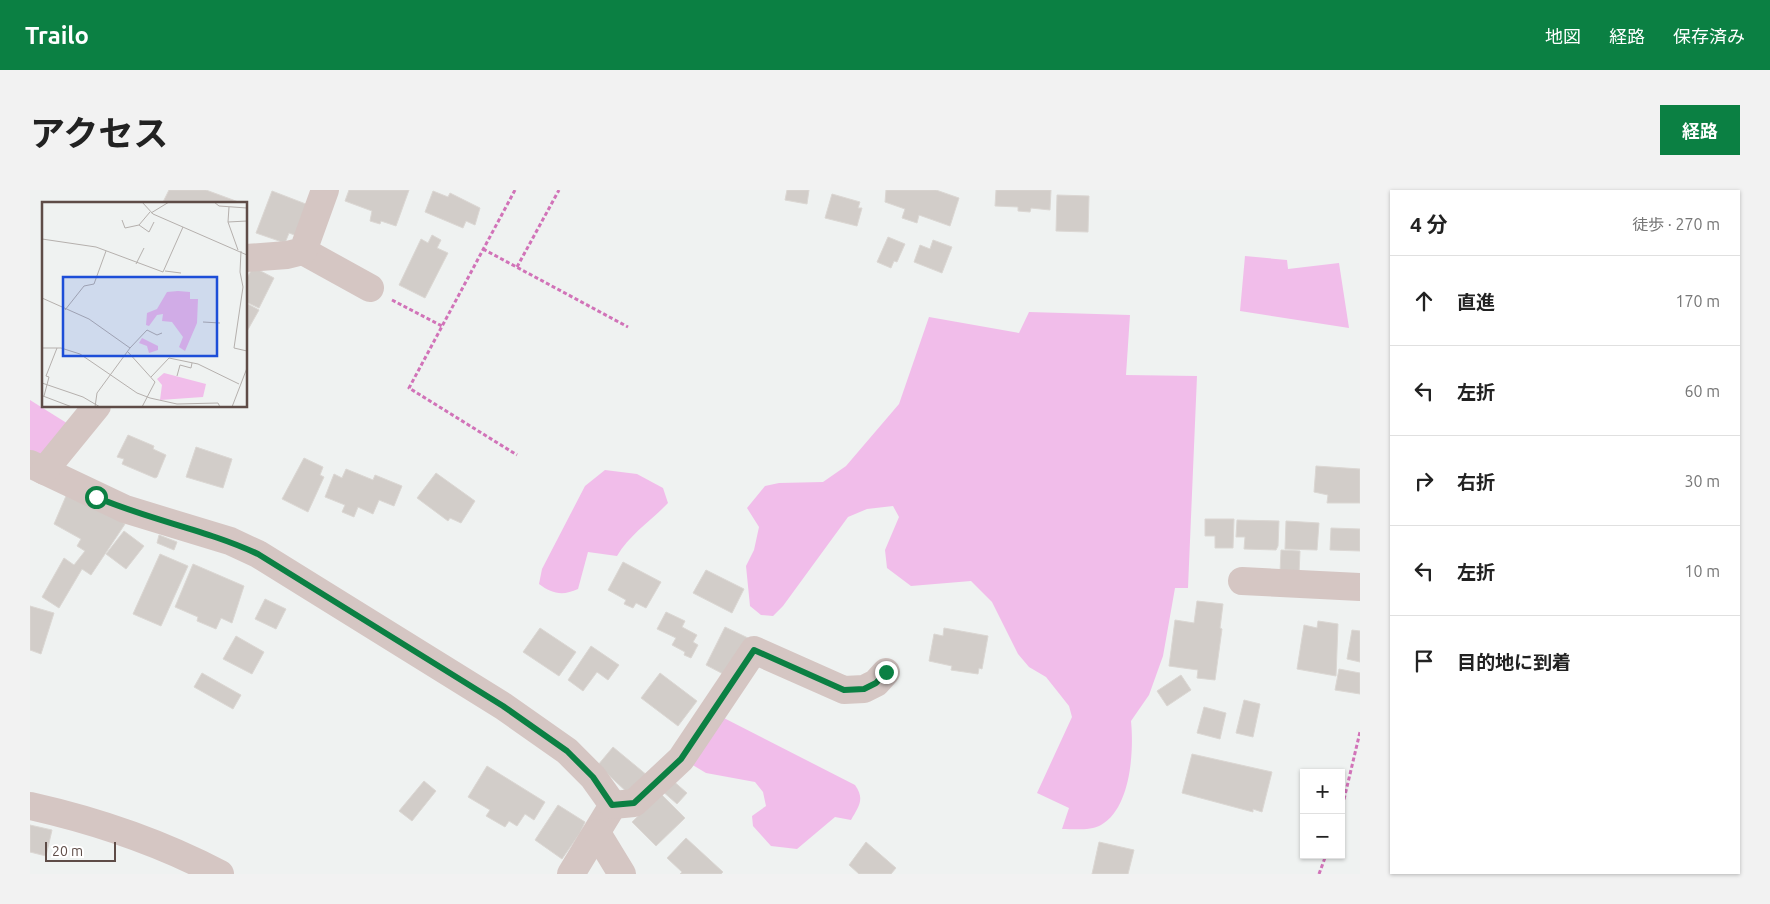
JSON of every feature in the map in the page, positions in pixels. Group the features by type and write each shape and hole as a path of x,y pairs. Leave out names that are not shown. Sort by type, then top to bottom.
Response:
{"street":[{"path":"303,251 325,190"},
{"path":"248,258 287,255 303,251 370,288"},
{"path":"95,408 37,468 124,509 230,541 258,554 495,700 567,751 593,777 612,805"},
{"path":"1242,581 1360,586"},
{"path":"612,805 634,803 681,759 754,650 844,690 864,689 876,683 886,672"},
{"path":"571,874 612,805"},
{"path":"30,806 84,818 176,851 220,874"},
{"path":"596,833 622,874"}],"path":[{"path":"515,190 409,388 516,455"},
{"path":"516,267 559,190"},
{"path":"483,249 628,327"},
{"path":"370,288 442,326"},
{"path":"1345,795 1360,732"},
{"path":"1319,874 1325,859"}],"shaded area":[{"path":"1245,256 1287,260 1288,269 1339,263 1349,328 1240,311"},
{"path":"1029,312 1130,315 1126,375 1197,376 1188,588 1175,588 1163,656 1149,695 1131,721 1131,763 1119,806 1111,817 1101,825 1087,829 1062,829 1069,808 1037,793 1072,717 1069,706 1046,677 1029,667 1018,654 992,602 971,581 911,586 887,568 885,550 899,517 893,506 867,509 848,517 783,606 773,616 761,615 750,606 746,566 754,550 759,527 747,508 765,486 779,483 823,482 846,466 899,404 929,317 1019,333"},
{"path":"30,400 73,427 42,458 30,452"},
{"path":"605,470 637,474 663,488 668,503 634,534 617,556 588,552 578,589 567,593 548,590 539,584 542,569 585,486"},
{"path":"718,715 855,785 860,794 860,802 851,820 835,817 797,849 771,846 753,826 752,816 766,806 763,792 755,782 706,773 686,761"}],"building":[{"path":"169,190 206,190 239,202 163,202"},
{"path":"349,190 409,190 396,226 381,221 380,224 370,221 372,211 345,201"},
{"path":"787,190 809,190 807,204 785,200"},
{"path":"886,190 936,190 959,198 950,226 919,215 917,223 902,218 905,209 885,202"},
{"path":"996,190 1051,190 1050,210 1031,208 1030,212 1018,211 1018,207 995,206"},
{"path":"272,191 311,206 300,237 289,233 285,243 256,233"},
{"path":"433,191 448,197 450,193 480,208 475,225 466,221 463,228 425,212"},
{"path":"832,194 860,202 858,208 862,208 857,226 825,218"},
{"path":"1057,195 1089,196 1088,232 1056,231"},
{"path":"432,235 441,240 437,248 448,253 425,298 399,285 421,239 428,243"},
{"path":"888,237 905,244 897,262 894,261 891,268 877,262"},
{"path":"933,240 952,247 942,273 914,262 920,245 930,249"},
{"path":"253,267 274,278 259,308 248,303 248,276"},
{"path":"248,304 259,310 248,329"},
{"path":"128,435 154,446 153,449 166,455 157,477 155,478 122,464 124,459 117,457"},
{"path":"196,447 232,459 223,488 186,477"},
{"path":"304,458 323,467 320,475 324,477 308,512 282,499"},
{"path":"1316,466 1360,469 1360,503 1327,503 1328,495 1314,492"},
{"path":"346,469 373,480 375,475 402,486 394,506 379,500 373,514 358,507 354,517 342,512 345,505 325,497 334,474 342,478"},
{"path":"436,473 475,501 461,523 450,518 448,521 417,498"},
{"path":"66,496 110,514 125,524 91,575 82,569 59,608 42,597 64,558 74,565 85,551 77,546 81,539 54,524"},
{"path":"1205,519 1234,519 1233,548 1215,548 1215,536 1205,536"},
{"path":"1237,520 1279,521 1278,546 1276,550 1244,549 1245,537 1236,537"},
{"path":"1286,521 1319,523 1317,550 1285,549"},
{"path":"1331,528 1360,529 1360,551 1330,550"},
{"path":"124,531 144,546 126,569 106,554"},
{"path":"159,535 177,542 174,550 157,543"},
{"path":"1281,550 1300,551 1299,574 1280,573"},
{"path":"160,554 188,566 161,626 133,614"},
{"path":"623,562 661,582 646,608 636,603 633,608 624,604 626,600 608,590"},
{"path":"193,564 244,586 232,623 221,618 216,629 197,621 198,617 175,607"},
{"path":"706,570 744,589 732,613 693,593"},
{"path":"265,599 286,609 276,629 255,619"},
{"path":"1197,601 1223,604 1220,628 1222,629 1215,680 1197,678 1198,670 1169,666 1175,620 1194,623"},
{"path":"30,606 54,613 41,654 30,650"},
{"path":"666,612 685,621 682,627 697,635 693,642 698,645 691,658 684,655 685,652 672,645 676,638 657,629"},
{"path":"1318,621 1338,624 1336,676 1297,669 1304,625 1317,628"},
{"path":"725,627 748,638 729,677 706,665"},
{"path":"540,628 576,652 559,676 523,652"},
{"path":"944,628 988,636 982,669 979,668 978,674 951,670 952,666 929,661 934,634 943,636"},
{"path":"1352,630 1360,631 1360,662 1347,659"},
{"path":"236,636 264,652 252,674 223,659"},
{"path":"591,646 619,665 608,680 597,672 583,691 568,680"},
{"path":"1339,669 1360,673 1360,694 1335,690"},
{"path":"202,673 241,695 233,709 194,687"},
{"path":"660,673 697,701 678,726 641,698"},
{"path":"1181,675 1191,690 1167,706 1157,691"},
{"path":"1244,700 1260,704 1253,737 1236,733"},
{"path":"1204,707 1226,713 1220,739 1197,733"},
{"path":"613,747 648,776 631,796 598,765"},
{"path":"1192,754 1272,772 1262,812 1253,809 1253,812 1182,793"},
{"path":"487,766 545,802 534,820 525,814 517,826 509,821 505,827 486,816 490,810 468,797"},
{"path":"671,779 687,793 677,804 661,790"},
{"path":"424,781 436,791 412,821 399,811"},
{"path":"661,794 685,818 656,846 632,822"},
{"path":"558,805 585,822 580,833 562,859 535,840"},
{"path":"30,825 52,830 46,856 30,852"},
{"path":"686,838 723,872 721,874 680,874 682,872 667,858"},
{"path":"866,842 896,868 891,874 859,874 849,865"},
{"path":"1099,842 1134,850 1128,874 1092,874"}],"route":[{"path":"96,497 124,509 230,541 258,554 503,706 567,751 593,777 612,805 634,803 681,759 754,650 844,690 864,689 876,683 886,672"}]}
